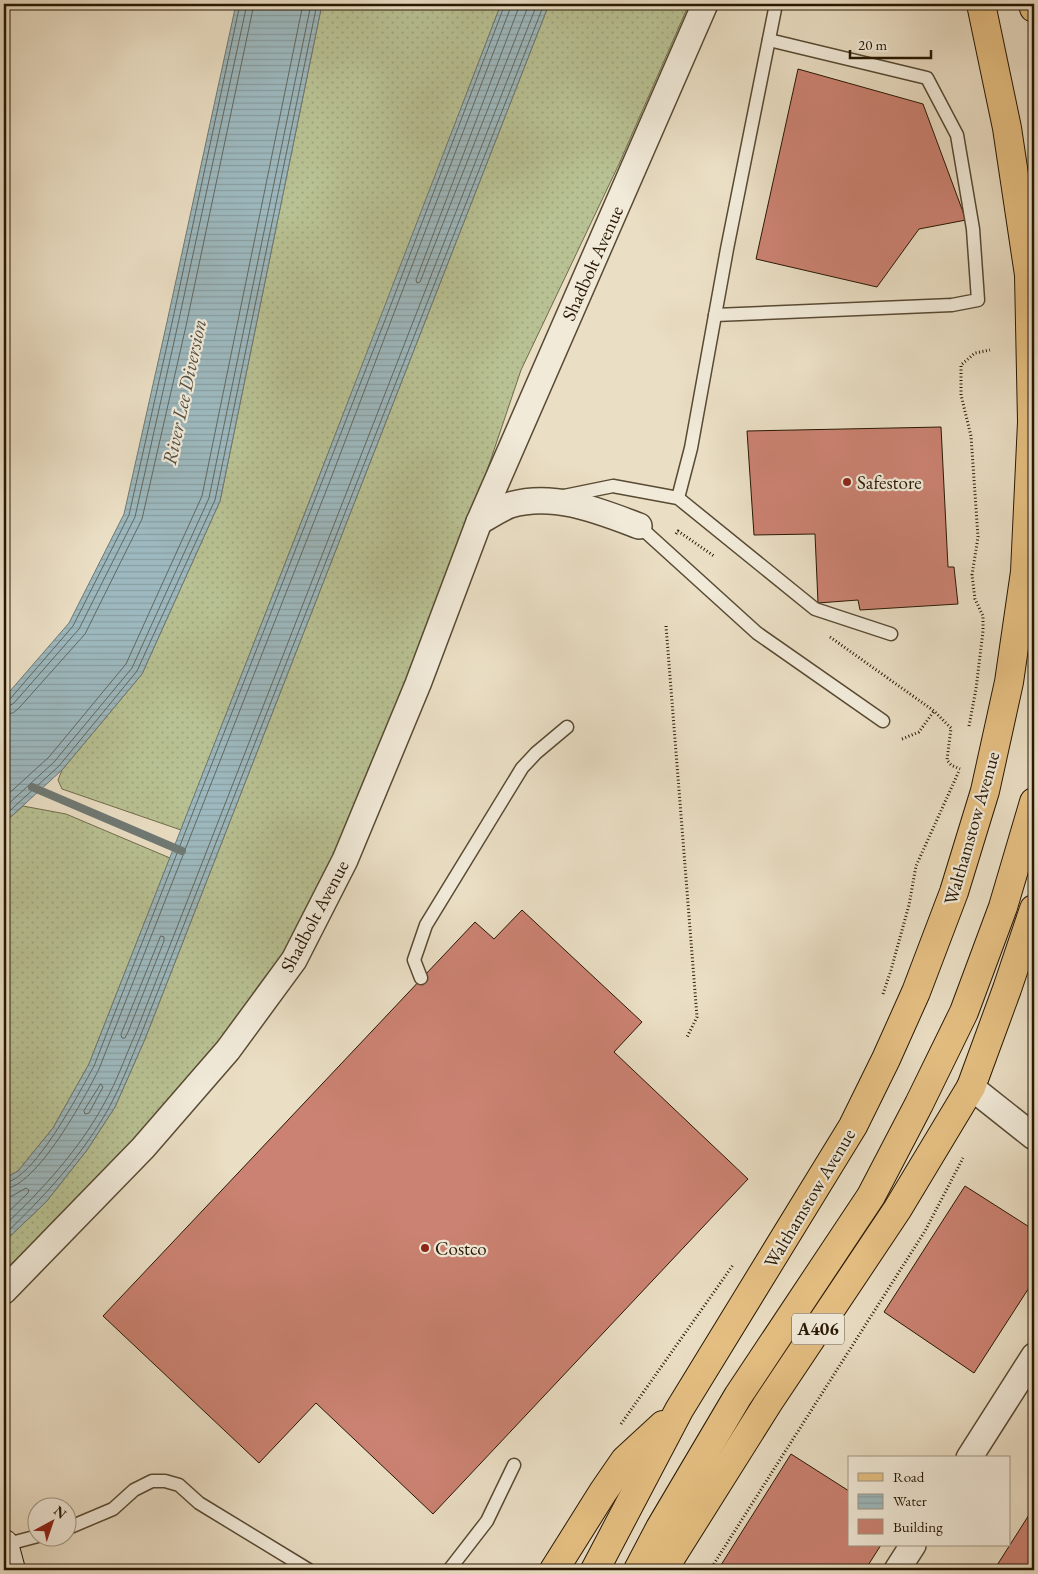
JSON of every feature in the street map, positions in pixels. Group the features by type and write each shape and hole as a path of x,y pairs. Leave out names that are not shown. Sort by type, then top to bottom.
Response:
{"main road":[{"name":"Walthamstow Avenue","path":"594,1570 679,1410 853,1126 916,992 954,892 985,791 1009,682 1025,572 1032,422 1028,275 1007,128 982,4"},
{"path":"1033,4 1034,8"},
{"name":"A406","path":"638,1570 660,1528 738,1396 871,1196 906,1129 964,1012 1003,907 1034,802"},
{"path":"971,1087 1034,909"},
{"name":"A406","path":"663,1570 768,1403 898,1210 971,1087"},
{"path":"554,1570 625,1460 679,1410"}],"street":[{"name":"Shadbolt Avenue","path":"4,1291 150,1141 228,1050 294,960 345,860 418,684 479,522 705,4"},
{"path":"479,522 510,506 549,500 595,510 639,526"},
{"path":"971,1087 1034,1137"},
{"path":"970,1456 1034,1356"},
{"path":"4,1545 11,1570"},
{"path":"897,1570 912,1546"}],"lane":[{"path":"678,498 690,448 776,4"},
{"path":"715,315 952,305 978,300 973,229 957,135 927,78 768,40"},
{"path":"549,500 613,486 678,498 815,609 891,634"},
{"path":"639,526 757,633 883,721"},
{"path":"421,978 414,960 426,925 522,768 536,753 567,727"},
{"path":"449,1570 488,1521 514,1465"},
{"path":"78,1524 113,1509 134,1490 152,1481 166,1481 179,1486 199,1503 310,1570"},
{"path":"4,1545 28,1539"}],"path":[{"path":"967,734 976,689 983,632 983,616 975,599 972,575 977,530 971,436 961,395 961,365 975,353 990,350"},
{"path":"664,548 678,531 719,559"},
{"path":"666,626 696,1017 687,1037"},
{"path":"823,632 934,711 951,728 947,760 951,765 960,770"},
{"path":"902,738 919,732 934,711"},
{"path":"882,995 909,906 916,866 960,770 962,760"},
{"path":"710,1570 925,1231 966,1153"},
{"path":"617,1430 737,1258"}],"green space":[{"path":"322,4 501,4 383,313 181,830 62,789 58,780 62,770 142,674 220,501"},
{"path":"549,4 689,4 619,164 521,370 440,610 330,871 259,995 148,1126 4,1280 4,1242 46,1202 87,1150 115,1107 145,1039"},
{"path":"23,806 66,814 170,858 89,1064 53,1128 18,1171 4,1179 4,823"}],"water":[{"name":"River Lee Diversion","path":"236,4 322,4 220,501 142,674 62,770 4,823 4,698 69,623 124,514"},
{"path":"501,4 549,4 145,1039 115,1107 87,1150 46,1202 4,1242 4,1179 18,1171 53,1128 89,1064 317,482"}],"building":[{"path":"798,69 923,104 966,220 919,229 877,287 756,259"},
{"name":"Safestore","path":"941,427 948,567 954,567 958,604 860,610 858,600 818,603 815,534 754,535 747,431"},
{"name":"Costco","path":"522,910 642,1022 614,1052 748,1179 433,1514 316,1403 259,1463 103,1316 475,922 494,939"},
{"path":"965,1186 1034,1230 1034,1280 974,1373 884,1312"},
{"path":"791,1454 848,1490 848,1546 880,1546 865,1570 729,1570 721,1565"},
{"path":"1034,1507 1034,1570 994,1570"}],"waterway":[{"path":"32,787 182,851"}],"place":[{"name":"Safestore","path":"847,482"},
{"name":"Costco","path":"425,1248"}]}
